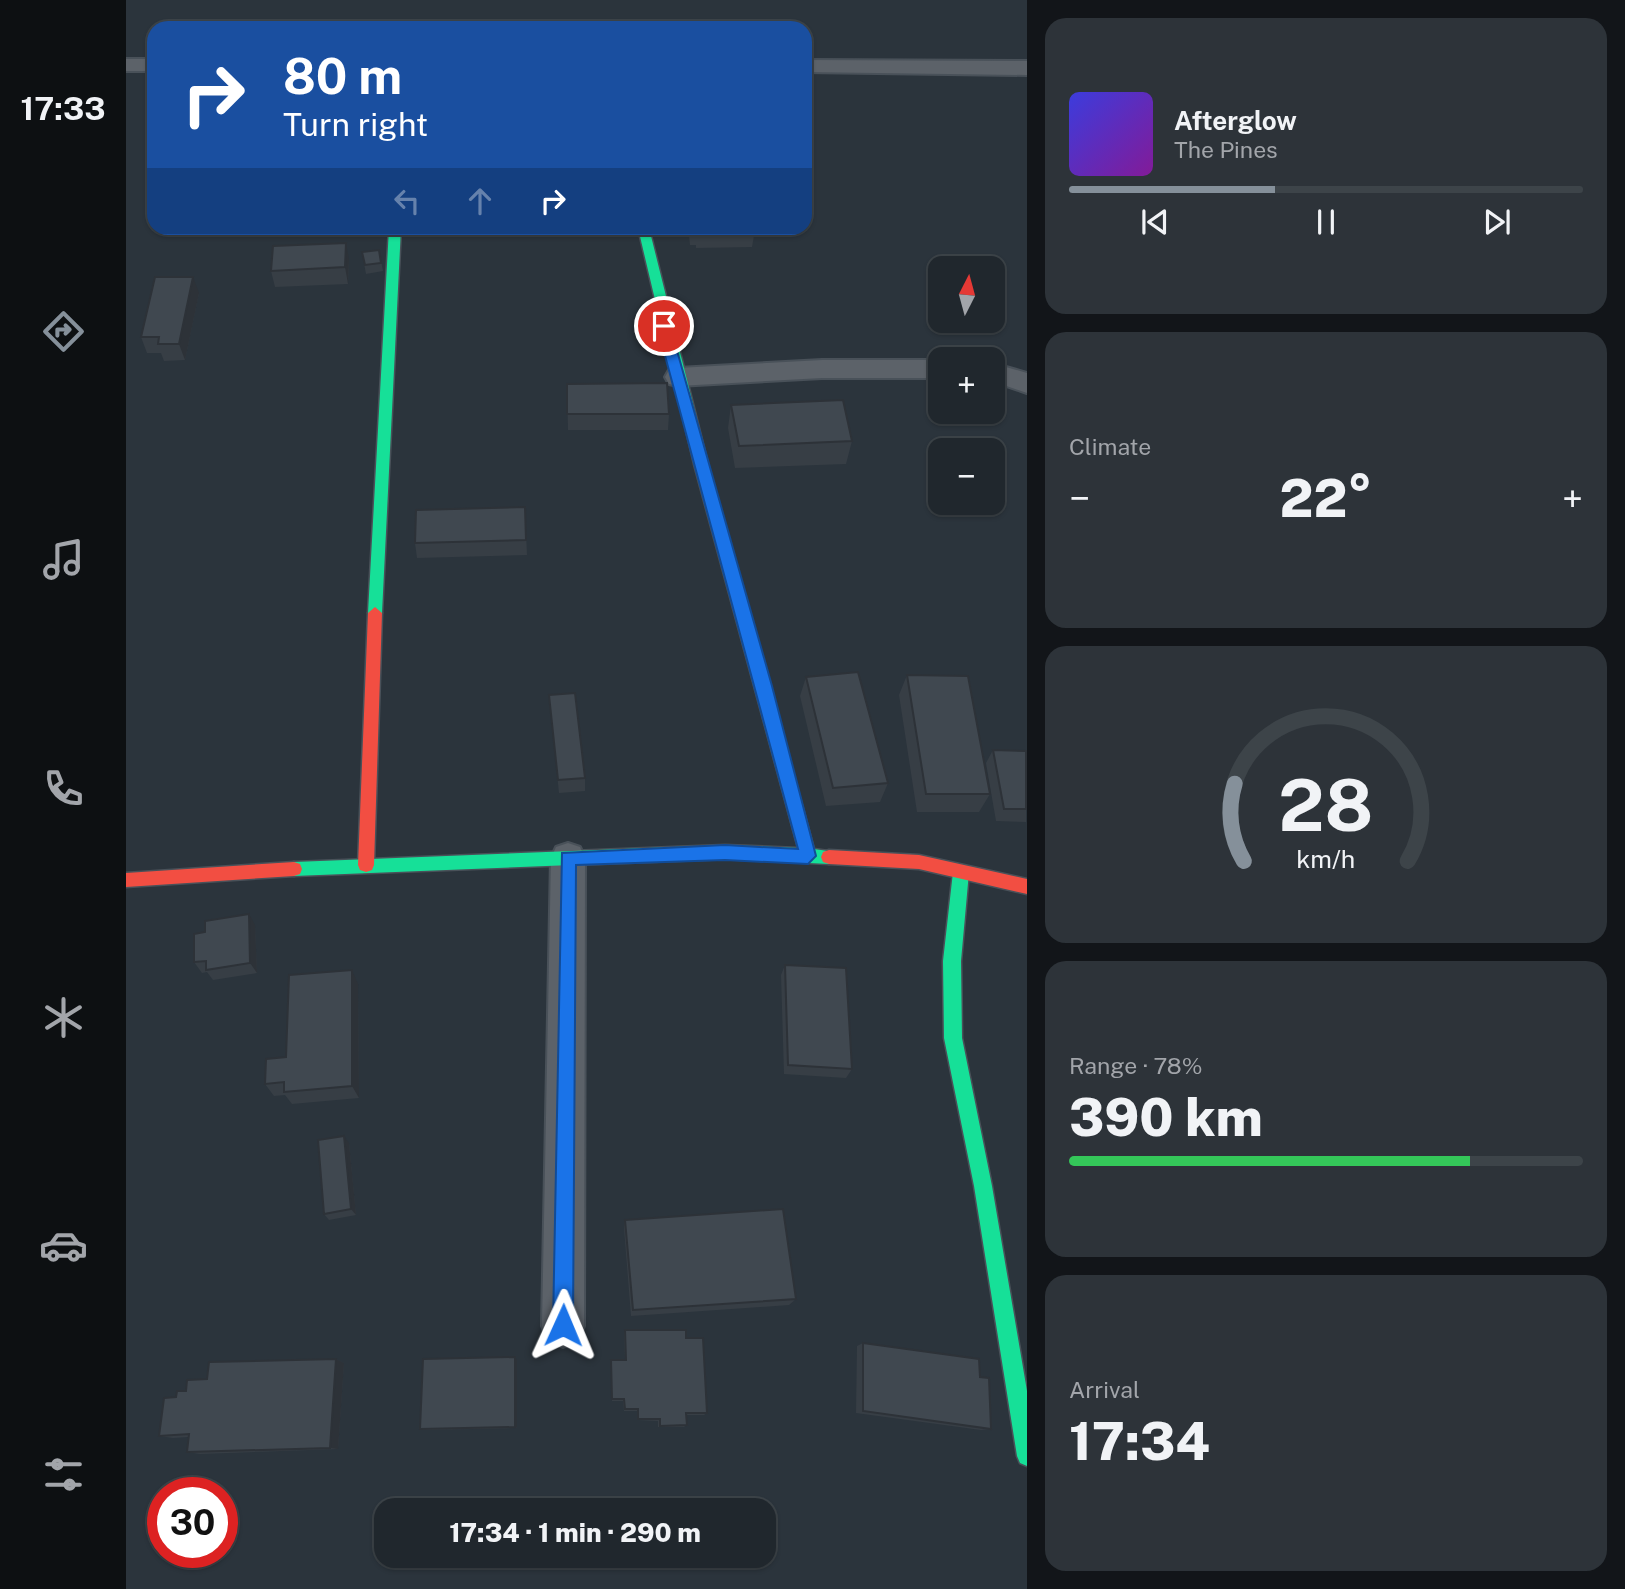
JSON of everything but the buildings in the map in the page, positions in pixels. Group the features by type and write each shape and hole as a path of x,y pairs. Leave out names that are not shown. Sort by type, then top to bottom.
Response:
{"street":[{"path":"126,65 147,65"},
{"path":"812,66 1027,68"},
{"path":"366,865 377,545 395,235"},
{"path":"645,235 678,377 808,856"},
{"path":"678,377 822,369 928,369"},
{"path":"1005,373 1027,384"},
{"path":"126,880 366,865 725,852 919,862 1027,887"},
{"path":"563,1325 568,858"},
{"path":"961,872 952,961 953,1038 983,1186 1027,1456"}],"traffic: fast":[{"path":"375,613 395,235"},
{"path":"645,235 701,464 808,856"},
{"path":"294,869 725,852 829,857"},
{"path":"961,872 952,961 953,1038 983,1186 1027,1456"}],"traffic: jam":[{"path":"366,865 375,613"},
{"path":"829,857 919,862 1027,887"},
{"path":"126,880 294,869"}],"route":[{"path":"563,1325 568,858 725,852 808,856 764,686 664,326"}]}
